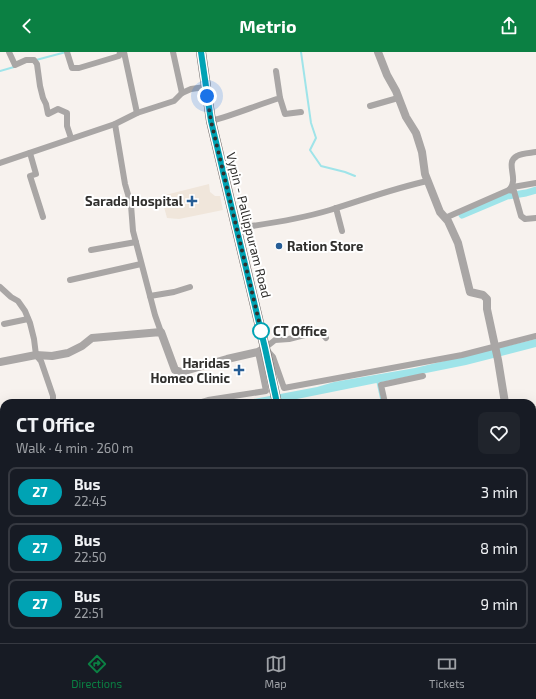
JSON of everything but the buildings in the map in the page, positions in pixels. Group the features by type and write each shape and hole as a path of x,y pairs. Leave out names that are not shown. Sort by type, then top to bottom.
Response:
{"main road":[{"name":"Vypin - Pallippuram Road","path":"201,52 211,121 262,350 276,399"}],"street":[{"path":"9,52 15,65 26,60 35,62 48,114 58,109 66,114 67,126 71,138"},
{"path":"67,52 72,68 79,68 119,56 120,52"},
{"path":"124,52 137,113"},
{"path":"173,52 182,93"},
{"path":"378,52 406,117 416,133 422,152 423,165 428,181 440,212 448,221 458,243 470,292 483,295 487,299 487,309 504,399"},
{"path":"276,71 284,114 301,112"},
{"path":"0,163 115,124 137,113 174,101 182,93 191,89 205,87"},
{"path":"211,121 280,98"},
{"path":"370,106 398,98"},
{"path":"115,124 125,184 131,204 133,230 155,316 175,370 181,372 262,350 275,340 320,331 326,338"},
{"path":"536,152 518,155 513,159 511,165 514,177 513,192 521,216 525,219 536,218"},
{"path":"30,153 36,174 30,176 43,217"},
{"path":"236,228 276,222 336,208 408,185 428,181"},
{"path":"445,218 536,183"},
{"path":"336,208 342,231"},
{"path":"91,250 136,242"},
{"path":"70,280 142,264"},
{"path":"0,287 18,301 25,312 34,339 36,355 41,361 53,399"},
{"path":"150,296 174,292 190,287"},
{"path":"4,324 28,319"},
{"path":"0,362 36,355 52,356 68,353 82,346 92,338 161,332"},
{"path":"262,350 272,357 284,388 462,355 536,336"},
{"path":"215,399 266,392 262,350"},
{"path":"384,399 381,385 423,376"}],"shaded area":[{"name":"Sarada Hospital","path":"209,184 210,192 215,196 220,196 223,210 179,219 167,218 161,196"}],"water":[{"path":"536,339 536,347 466,365 297,399 254,399 317,387 334,382 415,368"}],"waterway":[{"path":"36,60 66,52"},
{"path":"301,52 311,123 316,138 310,150 321,166 355,176"},
{"path":"0,71 14,67"},
{"path":"462,215 507,196 536,190"},
{"path":"377,380 381,399"}],"bus line":[{"name":"27","path":"201,52 211,121 276,399"}],"place":[{"name":"Sarada Hospital","path":"192,201"},
{"name":"Ration Store","path":"279,246"},
{"name":"CT Office","path":"261,331"},
{"name":"Haridas Homeo Clinic","path":"239,370"}],"route":[{"path":"207,96 211,121 227,191 262,334 261,331"}]}
